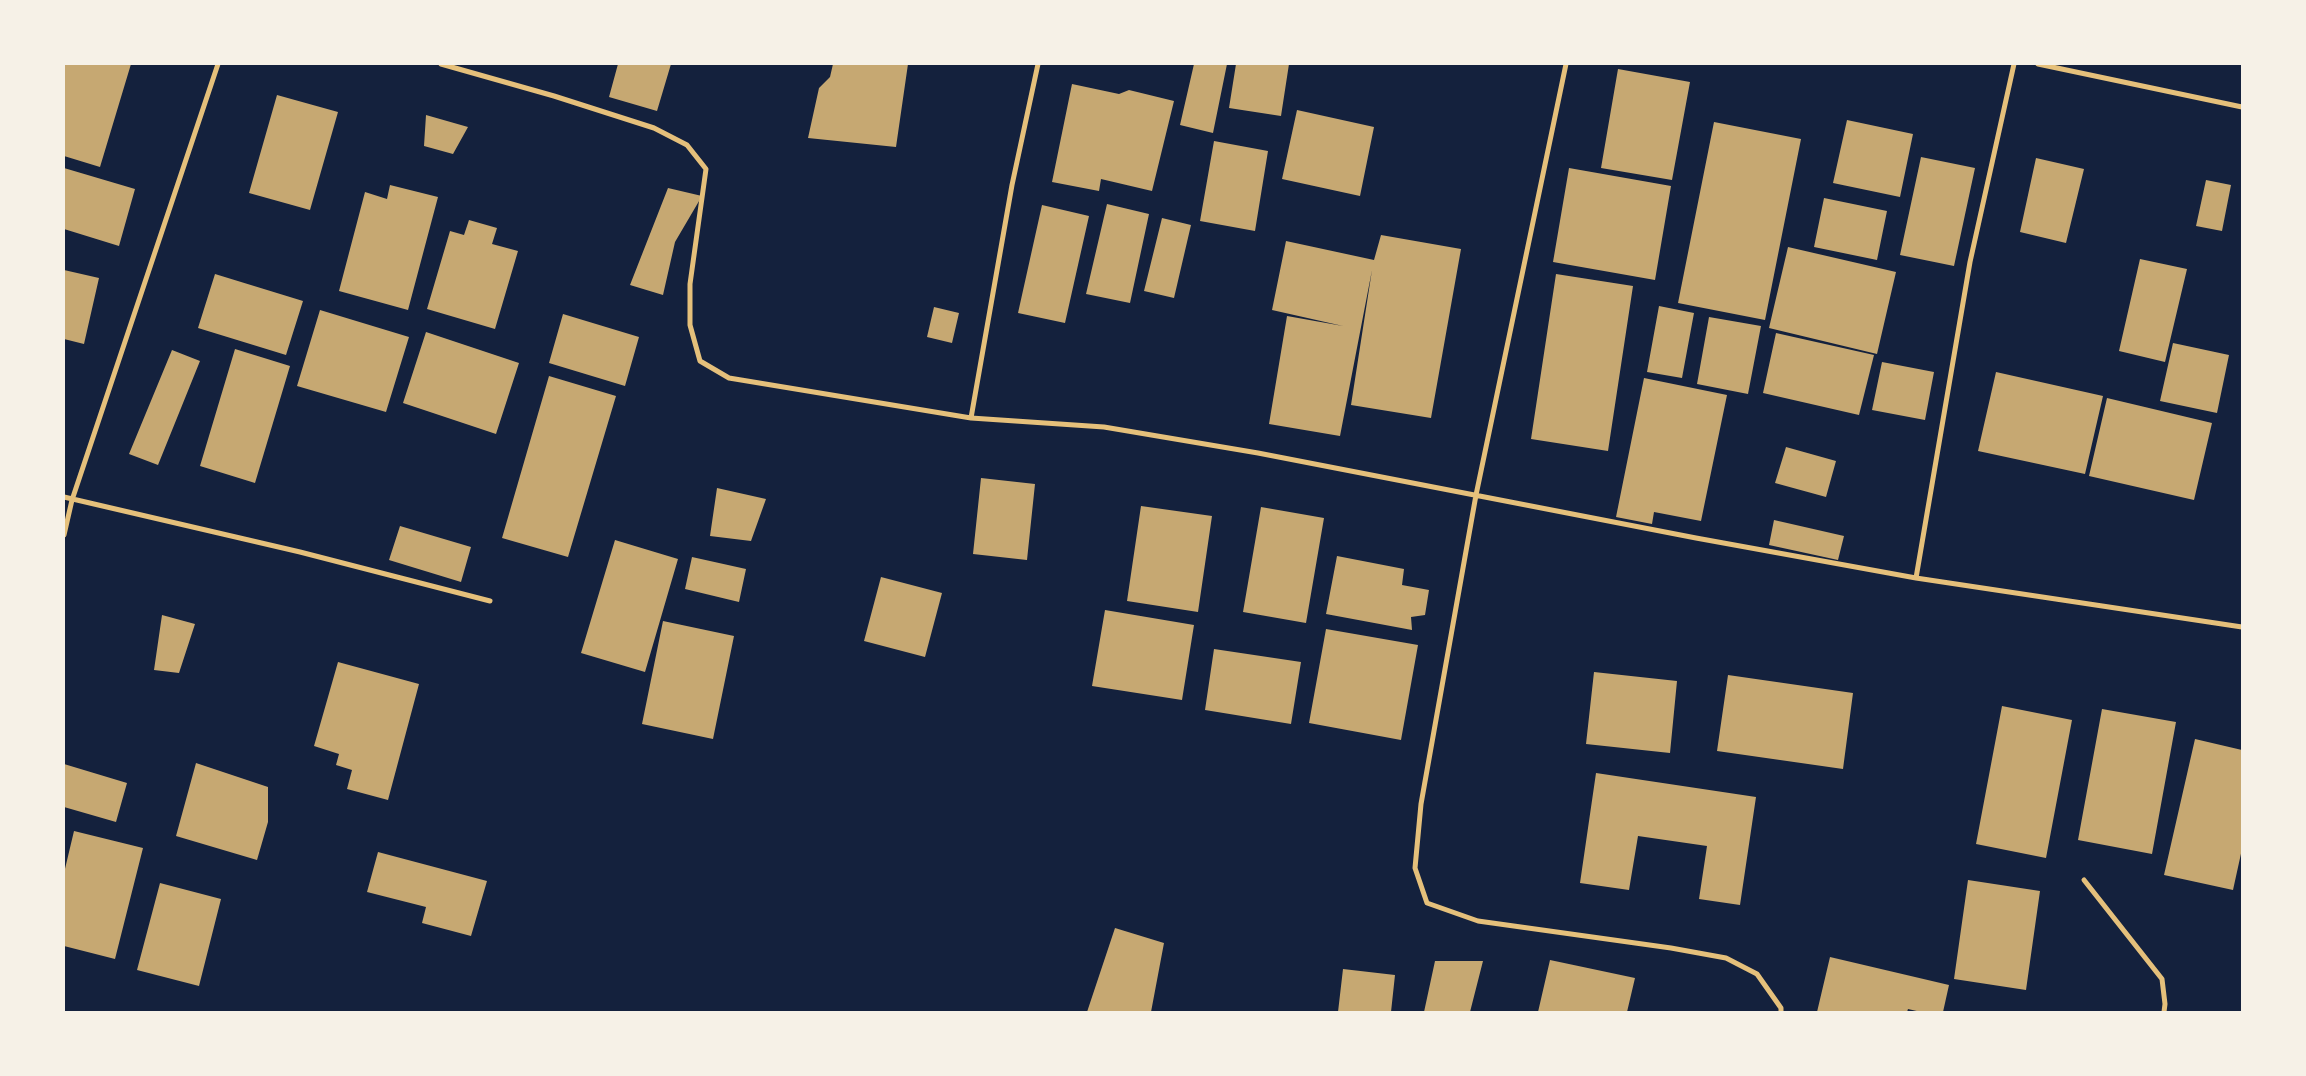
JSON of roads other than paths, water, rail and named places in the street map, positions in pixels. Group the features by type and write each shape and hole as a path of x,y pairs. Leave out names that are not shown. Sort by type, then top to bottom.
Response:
{"street":[{"path":"64,535 72,500 218,64"},
{"path":"441,64 554,96 654,128 687,145 706,169 690,284 690,325 700,360 729,378 971,418 1104,427 1258,453 1476,496 1916,578 2242,627"},
{"path":"971,418 1012,185 1038,64"},
{"path":"1566,64 1476,496 1422,804 1414,868 1427,903 1478,921 1671,948 1726,958 1757,974 1782,1008 1781,1012"},
{"path":"1916,578 1970,262 2014,64"},
{"path":"2038,64 2242,107"},
{"path":"64,498 300,552 490,601"},
{"path":"2084,880 2150,961 2162,979 2164,1012"}]}
